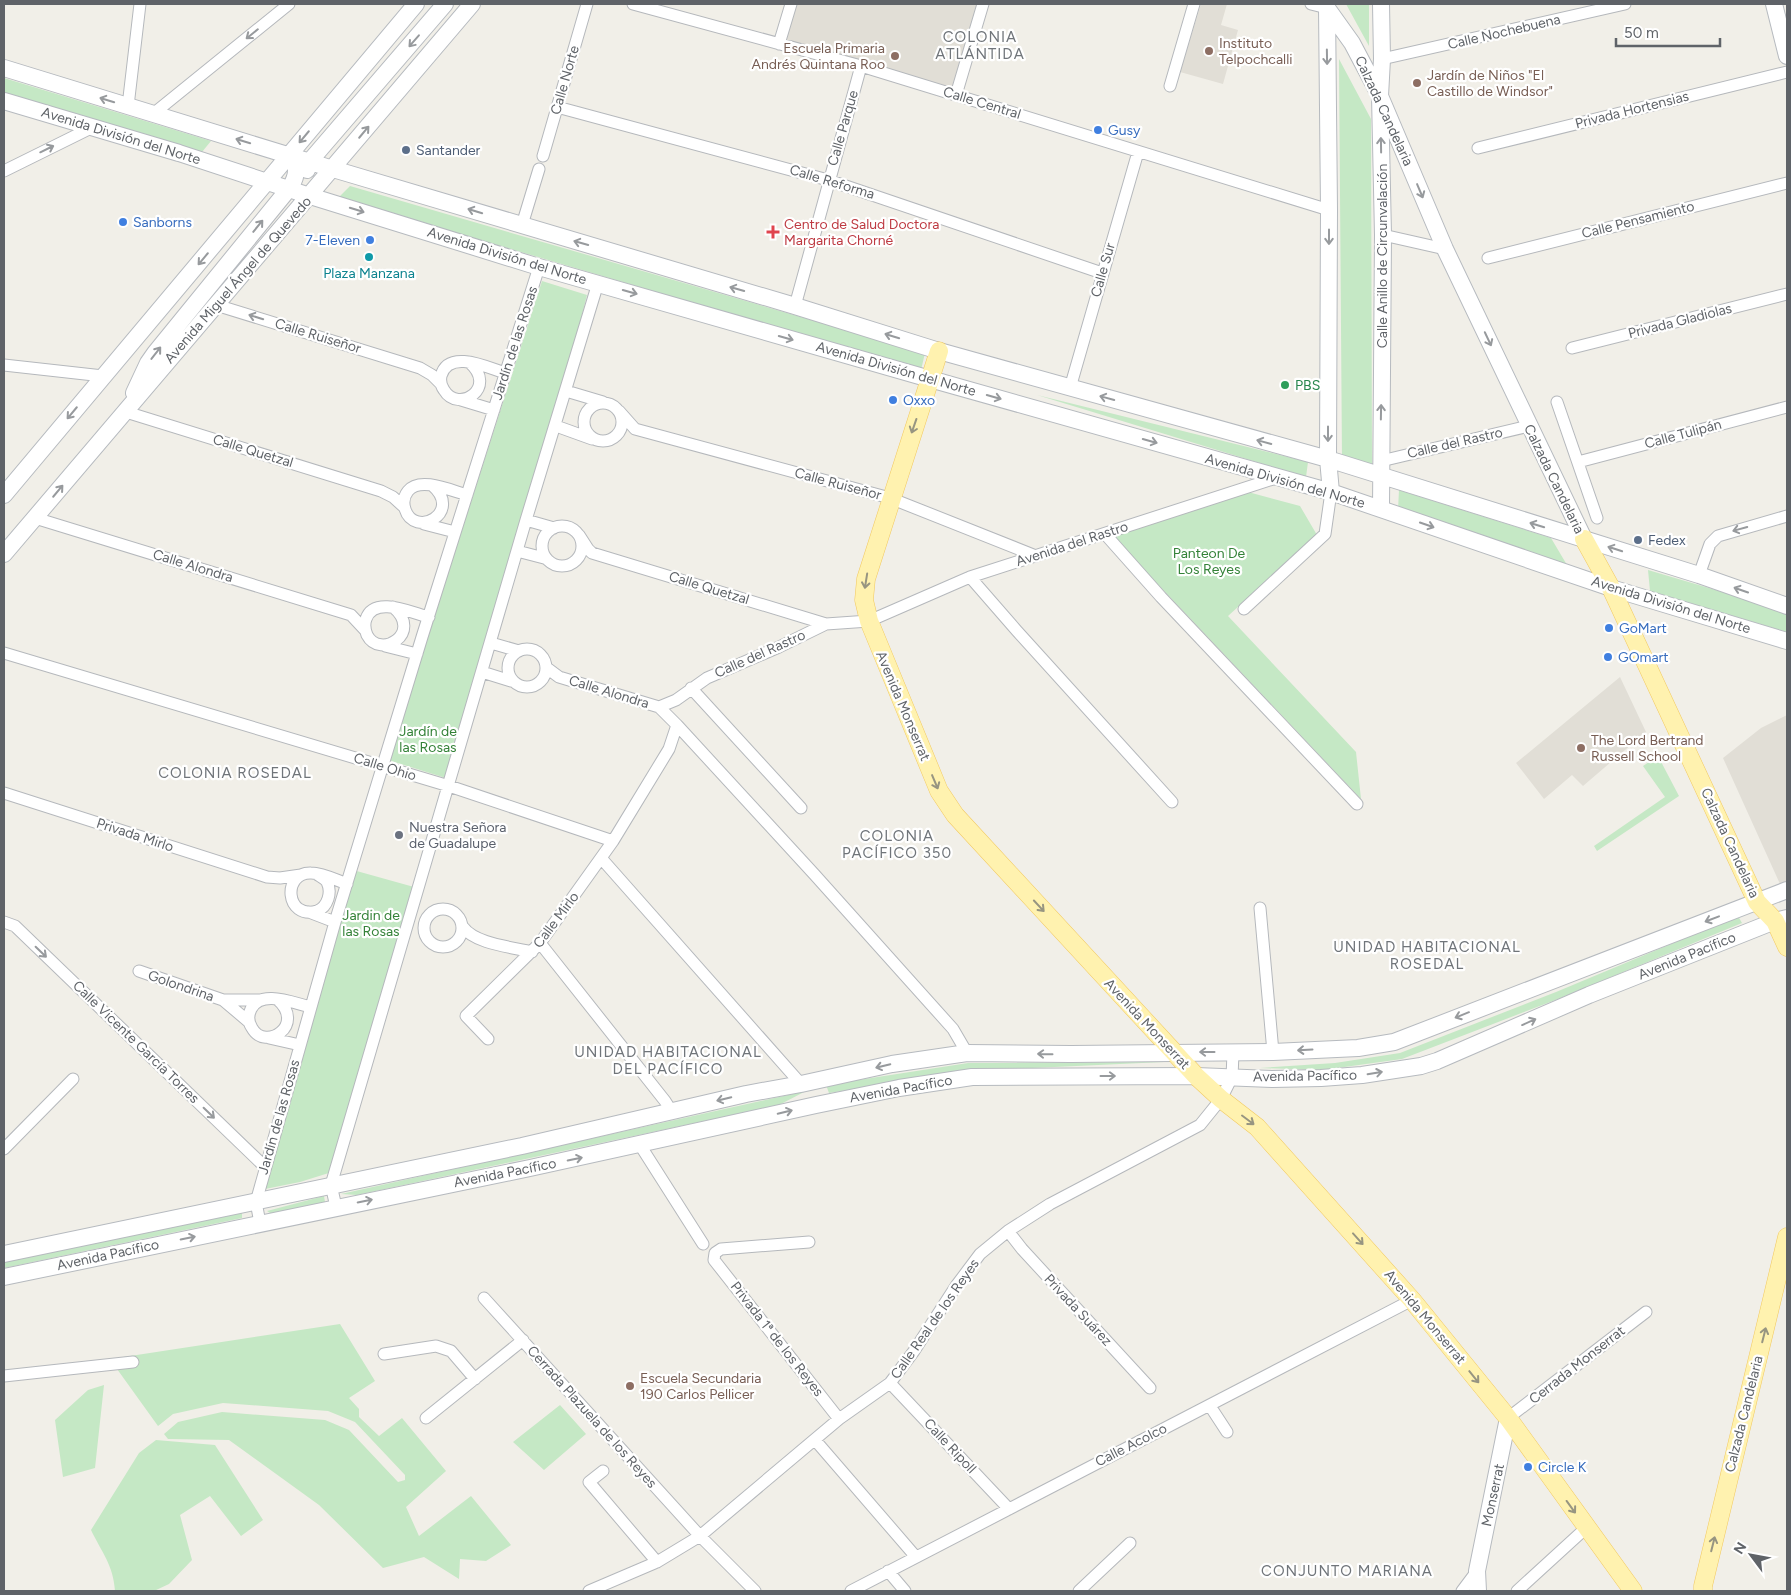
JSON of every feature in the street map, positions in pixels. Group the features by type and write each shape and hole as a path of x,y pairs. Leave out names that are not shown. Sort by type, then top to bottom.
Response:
{"main road":[{"path":"4,495 416,4"},
{"path":"310,196 307,191 305,177 310,161 445,4"},
{"name":"Avenida Miguel Ángel de Quevedo","path":"4,554 472,4"},
{"name":"Calle Anillo de Circunvalación","path":"1381,509 1383,235 1380,96 1382,4"},
{"path":"1774,4 1787,56"},
{"path":"1321,5 1329,210 1328,459 1331,492"},
{"name":"Calzada Candelaria","path":"1321,5 1352,43 1380,96 1445,250 1529,426 1584,539 1612,588 1757,902 1781,920 1787,947"},
{"path":"4,68 333,169 795,306 938,351 1328,459 1380,468 1584,539 1699,575 1787,606"},
{"name":"Avenida División del Norte","path":"4,101 268,181 310,196 539,267 1331,492 1612,588 1787,641"},
{"path":"126,412 148,363 155,353 294,181 296,172 294,160 289,154"},
{"name":"Avenida Monserrat","path":"938,351 866,578 864,600 869,621 886,666 939,791 955,815 1173,1052 1221,1099 1257,1127 1412,1300 1508,1418 1632,1591"},
{"name":"Avenida Pacífico","path":"4,1254 522,1146 746,1094 807,1083 892,1064 967,1052 1071,1054 1273,1052 1358,1048 1394,1042 1787,890"},
{"name":"Avenida Pacífico","path":"4,1277 640,1145 816,1105 899,1088 972,1077 1196,1076 1321,1078 1362,1075 1421,1066 1437,1061 1590,995 1781,920"},
{"path":"807,1083 816,1105"},
{"name":"Calzada Candelaria","path":"1702,1590 1787,1237"},
{"name":"Monserrat","path":"1478,1591 1477,1571 1508,1418"}],"street":[{"path":"128,106 140,4"},
{"path":"154,114 290,4"},
{"name":"Calle Norte","path":"543,156 587,4"},
{"name":"Calle Central","path":"633,4 861,66 1329,210"},
{"path":"779,44 791,4"},
{"path":"956,95 983,4"},
{"path":"1170,86 1194,4"},
{"name":"Calle Nochebuena","path":"1382,59 1625,4"},
{"name":"Calle Parque","path":"795,306 828,180 861,66"},
{"name":"Privada Hortensias","path":"1478,148 1787,72"},
{"name":"Calle Reforma","path":"557,107 828,180 1102,273"},
{"path":"4,171 93,127"},
{"name":"Calle Sur","path":"1070,388 1138,152"},
{"path":"522,225 539,169"},
{"name":"Calle Pensamiento","path":"1488,258 1787,183"},
{"path":"1383,235 1445,250"},
{"name":"Jardín de las Rosas","path":"260,1223 256,1202 335,922 539,267"},
{"path":"336,1207 331,1185 526,520 598,283"},
{"name":"Privada Gladiolas","path":"1572,348 1787,294"},
{"name":"Calle Ruiseñor","path":"216,305 420,368 432,374 441,384"},
{"path":"494,410 451,398 441,384 441,376 445,368 452,362 460,360 505,373"},
{"name":"Calle Ruiseñor","path":"420,368 434,368 452,362"},
{"path":"460,400 470,398 478,390 480,379 477,369 469,362"},
{"path":"4,365 103,376"},
{"path":"566,391 612,404 635,429"},
{"path":"594,439 587,434 584,426 584,417 587,409 594,404 603,402"},
{"path":"1557,402 1597,518"},
{"name":"Calle Tulipán","path":"1578,462 1787,407"},
{"path":"612,439 620,431 623,421 619,410"},
{"name":"Calle Quetzal","path":"126,412 381,491 393,497 404,507"},
{"path":"556,426 603,442 626,431 635,429"},
{"name":"Calle del Rastro","path":"1380,468 1529,426"},
{"name":"Calle Ruiseñor","path":"635,429 890,498 1036,556"},
{"name":"Avenida del Rastro","path":"869,621 970,576 1279,478"},
{"path":"455,532 414,521 407,515 404,499 408,491 415,485 423,483 467,495"},
{"name":"Calle Quetzal","path":"381,491 394,491 415,485"},
{"path":"422,523 433,521 441,513 443,502 440,492 432,485"},
{"path":"1244,608 1325,534 1331,492"},
{"path":"1699,575 1710,544 1718,536 1787,516"},
{"name":"Calle Alondra","path":"35,518 351,615 365,630"},
{"path":"526,520 554,528"},
{"path":"544,558 543,542 547,534 554,528 563,526 572,529 579,535 592,553"},
{"path":"1105,534 1161,597 1357,804"},
{"path":"572,564 579,556 582,545 579,535"},
{"path":"518,550 562,566 572,564 586,554 592,553"},
{"name":"Calle Quetzal","path":"592,553 826,624"},
{"path":"970,576 1016,631 1172,802"},
{"path":"351,615 384,606 429,617"},
{"path":"384,645 394,643 402,635 404,625 401,614 393,607"},
{"path":"376,608 369,613 365,621 365,630 369,638 375,643 417,654"},
{"name":"Calle del Rastro","path":"660,707 676,700 707,678 826,624 869,621"},
{"path":"482,672 511,680 519,687 528,688 538,685 546,673 544,658 537,651 528,649 518,651 491,643"},
{"path":"511,680 508,664 512,656 518,651"},
{"name":"Calle Ohio","path":"4,653 449,786 613,841"},
{"name":"Calle Alondra","path":"546,673 660,707"},
{"path":"691,688 801,808"},
{"path":"660,707 814,874 953,1030 967,1052"},
{"path":"613,841 669,749 677,725"},
{"name":"Privada Mirlo","path":"4,792 267,877 280,878 301,875"},
{"name":"Calle Mirlo","path":"463,927 476,939 532,952 613,841"},
{"path":"601,858 807,1083"},
{"path":"335,922 300,910 294,905 291,897 291,888 295,880 301,875 310,873 347,884"},
{"path":"309,912 319,910 327,902 330,892 326,882 318,875"},
{"name":"Privada Mirlo","path":"267,877 278,884 291,897"},
{"path":"405,934 427,940 434,946 444,948 452,945 460,937 463,927 460,917 453,910 444,908 434,910 414,904"},
{"path":"1260,908 1273,1052"},
{"path":"427,940 424,932 424,923 428,915 434,910"},
{"name":"Calle Vicente García Torres","path":"4,922 15,926 265,1167"},
{"name":"Calle Mirlo","path":"452,945 476,939"},
{"path":"540,942 672,1112"},
{"path":"488,1039 466,1016 532,952"},
{"name":"Golondrina","path":"139,971 223,1000 260,1000"},
{"path":"300,1045 259,1035 252,1030 249,1022 249,1013 253,1005 260,1000 268,998 311,1007"},
{"path":"267,1038 278,1035 282,1031 288,1017 285,1006 276,999"},
{"name":"Golondrina","path":"223,1000 249,1022"},
{"name":"Calle Real de los Reyes","path":"589,1591 658,1562 700,1536 839,1419 890,1383 980,1254 1008,1231 1050,1204 1200,1125 1221,1099 1232,1078 1233,1052"},
{"path":"4,1149 73,1079"},
{"path":"640,1145 703,1244"},
{"name":"Privada Suárez","path":"1008,1231 1022,1249 1150,1388"},
{"name":"Privada 1ª de los Reyes","path":"808,1242 721,1249 715,1253 714,1260 839,1419"},
{"name":"Cerrada Plazuela de los Reyes","path":"484,1298 700,1536 755,1591"},
{"name":"Calle Acolco","path":"851,1591 1412,1300"},
{"name":"Cerrada Monserrat","path":"1508,1418 1646,1312"},
{"path":"426,1418 522,1340"},
{"path":"384,1354 436,1346 450,1351 475,1379"},
{"path":"4,1376 133,1362"},
{"name":"Calle Ripoll","path":"890,1383 1009,1509"},
{"path":"1210,1406 1227,1432"},
{"path":"815,1440 916,1557"},
{"path":"603,1471 589,1482 658,1562"},
{"path":"1518,1591 1586,1528"},
{"path":"1079,1591 1130,1543"},
{"path":"888,1571 905,1591"},
{"name":"Monserrat","path":"1462,1591 1477,1571"}],"shaded area":[{"name":"Escuela Primaria Andrés Quintana Roo","path":"791,4 983,4 955,93 779,44"},
{"name":"Instituto Telpochcalli","path":"1201,4 1227,4 1221,25 1238,30 1223,84 1180,72"},
{"name":"The Lord Bertrand Russell School","path":"1620,677 1646,732 1583,786 1572,775 1544,799 1516,763"},
{"path":"1787,715 1787,882 1780,884 1723,758 1761,728"}],"green space":[{"path":"1346,4 1369,4 1369,46"},
{"path":"1339,59 1371,119 1372,467 1342,460"},
{"path":"4,78 211,141 202,152 4,94"},
{"path":"350,186 925,353 921,370 338,198"},
{"name":"Jardín de las Rosas","path":"542,281 587,295 564,387 449,779 388,760"},
{"path":"1037,395 1308,462 1306,477"},
{"path":"1399,490 1551,538 1567,565 1398,510"},
{"name":"Panteon De Los Reyes","path":"1248,492 1300,506 1317,535 1228,616 1356,752 1361,799 1112,536"},
{"path":"1648,570 1787,611 1787,632 1650,591"},
{"path":"1658,756 1679,796 1597,851 1594,846 1665,797 1643,766"},
{"name":"Jardin de las Rosas","path":"353,870 414,887 332,1172 300,1182 265,1189"},
{"path":"1738,916 1742,923 1558,999 1402,1059 1323,1070 1260,1068 1335,1063 1400,1053 1556,992"},
{"path":"1164,1062 969,1071 829,1093 826,1085 968,1063"},
{"path":"806,1091 779,1105 357,1195 341,1194"},
{"path":"324,1196 325,1202 273,1215 267,1211"},
{"path":"242,1213 242,1218 4,1268 4,1262"},
{"path":"340,1324 375,1381 349,1398 359,1409 359,1417 379,1436 402,1418 446,1471 406,1507 419,1536 471,1496 511,1545 486,1561 460,1559 459,1579 424,1557 383,1568 319,1505 229,1440 168,1439 164,1434 178,1422 222,1412 325,1420 349,1430 398,1482 405,1480 405,1475 355,1422 328,1411 223,1403 173,1414 158,1426 117,1369 104,1360"},
{"path":"104,1385 95,1468 63,1477 55,1420 88,1390"},
{"path":"560,1405 586,1434 544,1470 513,1442"},
{"path":"156,1440 215,1445 263,1520 241,1536 210,1496 180,1515 192,1560 169,1584 154,1591 115,1591 112,1573 91,1530 139,1453"}],"place":[{"name":"Instituto Telpochcalli","path":"1209,51"},
{"name":"Escuela Primaria Andrés Quintana Roo","path":"895,56"},
{"name":"Jardín de Niños \"El Castillo de Windsor\"","path":"1417,83"},
{"name":"Gusy","path":"1098,130"},
{"name":"Santander","path":"406,150"},
{"name":"Sanborns","path":"123,222"},
{"name":"Centro de Salud Doctora Margarita Chorné","path":"773,232"},
{"name":"7-Eleven","path":"370,240"},
{"name":"Plaza Manzana","path":"369,257"},
{"name":"PBS","path":"1285,385"},
{"name":"Oxxo","path":"893,400"},
{"name":"Fedex","path":"1638,540"},
{"name":"GoMart","path":"1609,628"},
{"name":"GOmart","path":"1608,657"},
{"name":"The Lord Bertrand Russell School","path":"1581,748"},
{"name":"Nuestra Señora de Guadalupe","path":"399,835"},
{"name":"Escuela Secundaria 190 Carlos Pellicer","path":"630,1386"},
{"name":"Circle K","path":"1528,1467"}],"district":[{"name":"COLONIA ATLÁNTIDA","path":"980,46"},
{"name":"COLONIA ROSEDAL","path":"235,773"},
{"name":"COLONIA PACÍFICO 350","path":"897,844"},
{"name":"UNIDAD HABITACIONAL ROSEDAL","path":"1427,956"},
{"name":"UNIDAD HABITACIONAL DEL PACÍFICO","path":"668,1060"},
{"name":"CONJUNTO MARIANA","path":"1347,1571"}]}
